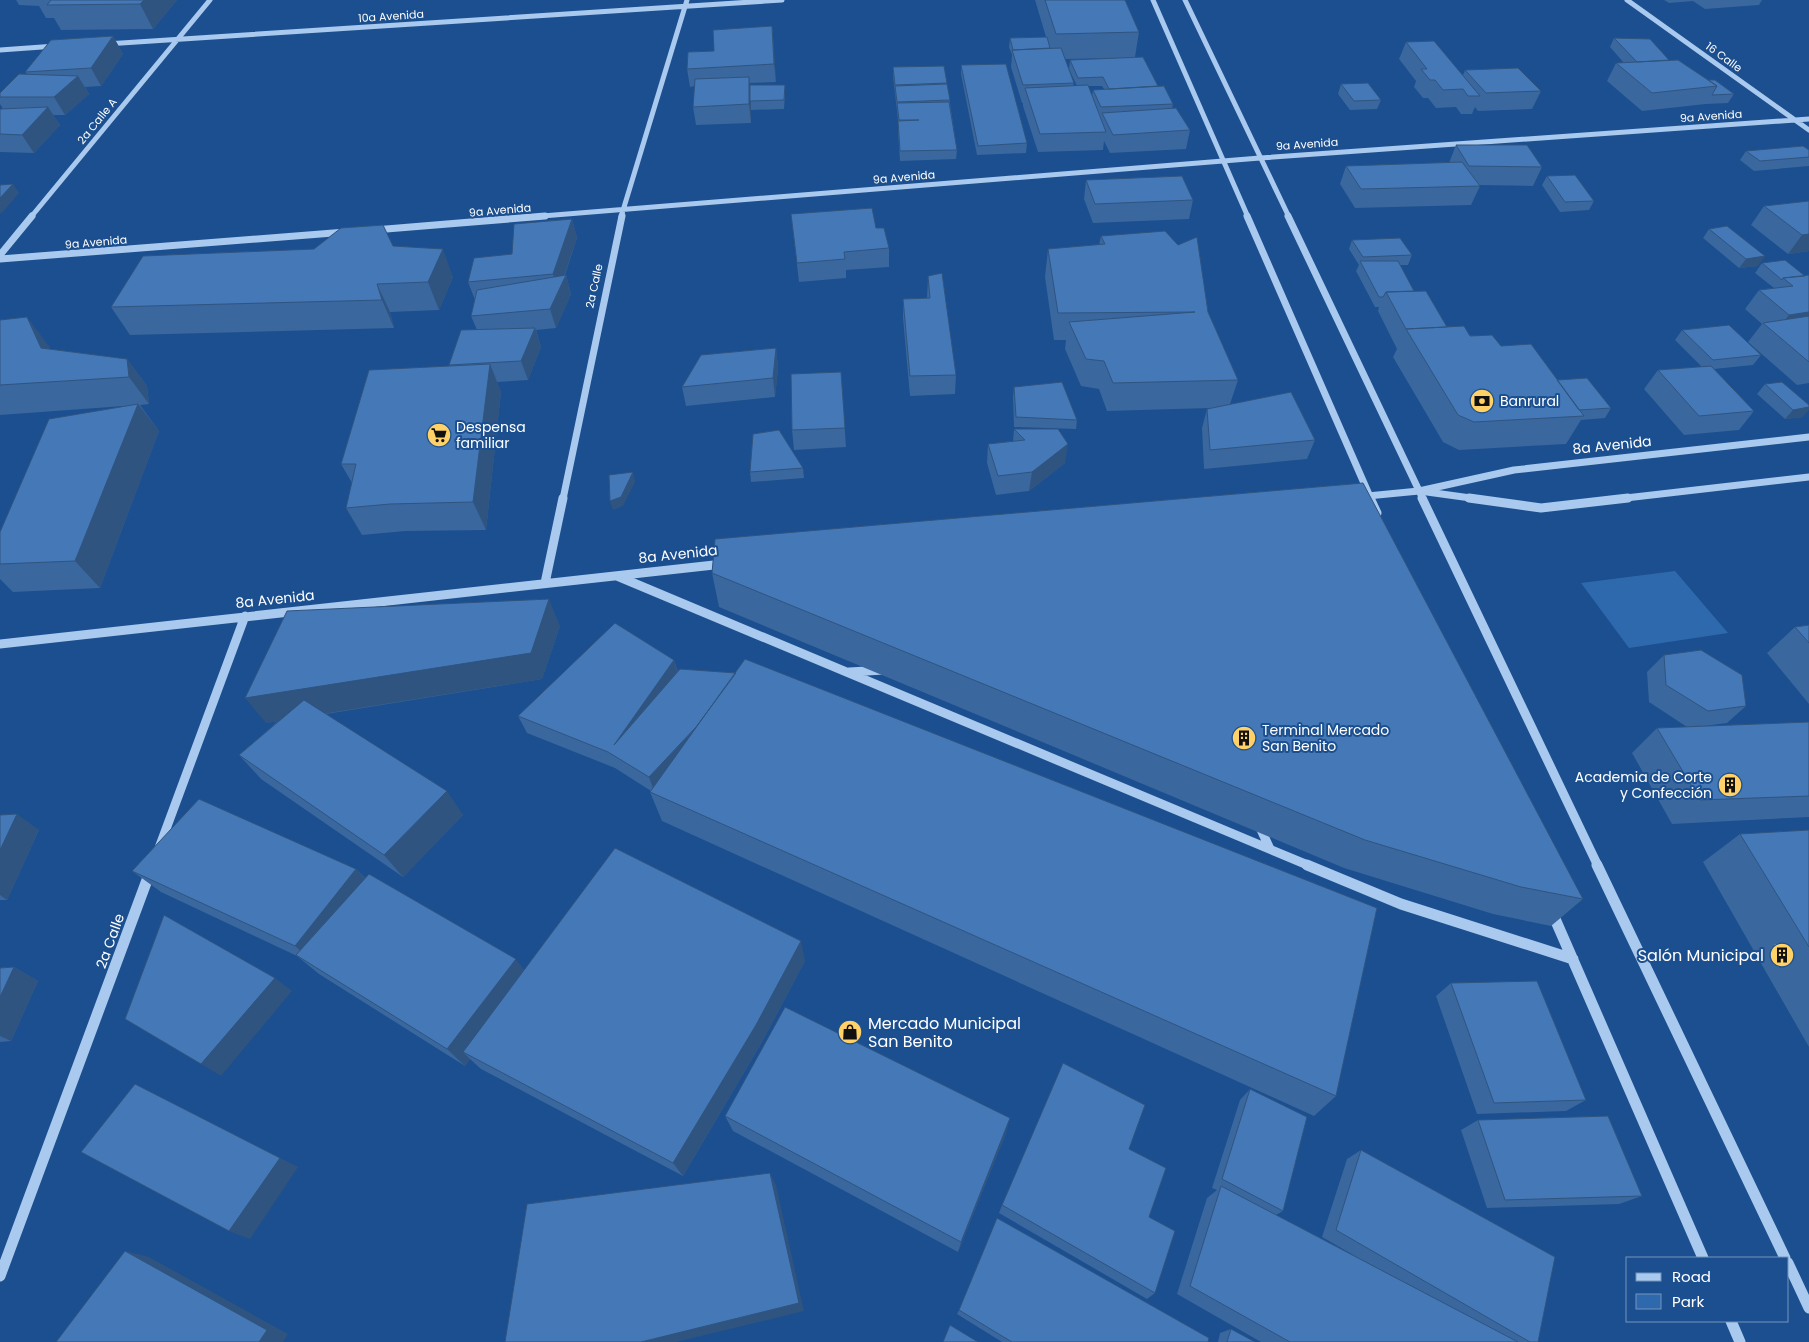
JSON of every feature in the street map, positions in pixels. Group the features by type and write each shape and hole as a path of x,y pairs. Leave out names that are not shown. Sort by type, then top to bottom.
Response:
{"street":[{"name":"2a Calle A","path":"0,257 210,0"},
{"name":"10a Avenida","path":"99,44 686,4 782,0"},
{"path":"1153,0 1382,523"},
{"path":"1185,0 1785,1257"},
{"name":"16 Calle","path":"1627,0 1809,130"},
{"name":"2a Calle","path":"544,583 623,210 686,4"},
{"path":"0,50 59,46"},
{"name":"9a Avenida","path":"366,230 1260,158 1809,119"},
{"name":"9a Avenida","path":"0,257 356,231"},
{"name":"8a Avenida","path":"1350,497 1419,491 1514,470 1809,437"},
{"name":"8a Avenida","path":"1419,491 1541,508 1809,476"},
{"name":"8a Avenida","path":"0,644 734,562"},
{"path":"615,575 1401,904 1573,959"},
{"name":"2a Calle","path":"0,1276 245,616"},
{"path":"847,673 896,670"},
{"path":"1254,814 1270,850"},
{"path":"1549,907 1703,1257"},
{"path":"1789,1265 1809,1308"},
{"path":"1731,1322 1740,1342"}],"green space":[{"path":"1675,571 1728,633 1629,648 1581,583"}],"building":[{"path":"51,0 144,0 140,4 47,5"},
{"path":"1045,0 1125,0 1139,32 1056,34"},
{"path":"772,26 774,64 687,69 688,52 714,51 713,30"},
{"path":"113,36 91,68 25,72 51,40"},
{"path":"1047,37 1050,48 1013,50 1010,38"},
{"path":"1614,38 1650,39 1669,60 1637,62"},
{"path":"1434,41 1480,96 1468,96 1463,89 1443,90 1435,80 1430,80 1421,69 1427,69 1406,42"},
{"path":"1061,48 1074,83 1023,85 1012,50"},
{"path":"1143,57 1158,86 1109,89 1103,77 1078,78 1070,60"},
{"path":"1678,60 1717,86 1652,93 1616,63"},
{"path":"1006,64 1027,143 978,146 961,65"},
{"path":"944,66 947,83 895,85 893,67"},
{"path":"1518,68 1541,91 1486,93 1465,70"},
{"path":"19,74 78,76 54,97 0,97 0,93"},
{"path":"749,77 749,104 693,107 695,79"},
{"path":"1708,80 1715,80 1734,94 1712,95 1717,86"},
{"path":"1368,83 1381,100 1354,101 1341,84"},
{"path":"947,84 950,100 897,102 895,86"},
{"path":"750,85 785,85 784,100 750,101"},
{"path":"1088,85 1106,132 1040,134 1025,88"},
{"path":"1164,86 1173,104 1101,107 1093,90"},
{"path":"949,102 957,150 900,151 898,121 919,120 899,120 897,103"},
{"path":"48,107 22,135 0,134 0,109"},
{"path":"1176,108 1190,130 1113,135 1102,113"},
{"path":"1456,145 1527,145 1542,167 1469,166"},
{"path":"1803,146 1809,150 1809,157 1760,161 1746,151"},
{"path":"1462,162 1480,186 1361,189 1346,166"},
{"path":"1575,175 1594,201 1565,202 1547,176"},
{"path":"1182,176 1193,200 1095,204 1086,180"},
{"path":"13,184 0,198 0,185"},
{"path":"1809,201 1809,234 1802,235 1764,206"},
{"path":"872,208 876,228 884,228 889,248 844,252 845,259 797,263 791,214"},
{"path":"572,219 553,274 468,282 474,258 512,254 514,224"},
{"path":"383,225 393,246 443,249 428,282 377,284 382,300 111,307 143,256 314,249 341,228"},
{"path":"1727,226 1765,256 1746,259 1709,229"},
{"path":"1165,231 1178,245 1197,237 1208,312 1238,380 1113,383 1104,361 1086,359 1069,322 1195,312 1058,313 1048,249 1105,244 1101,236"},
{"path":"1400,238 1412,255 1363,257 1352,240"},
{"path":"1785,260 1805,276 1783,278 1782,280 1762,263"},
{"path":"1360,261 1398,261 1414,291 1386,292 1383,297 1379,297"},
{"path":"942,273 956,375 910,376 903,299 930,298 928,276"},
{"path":"566,275 550,309 471,316 477,290"},
{"path":"1809,275 1809,312 1789,315 1759,290 1793,286 1783,278"},
{"path":"1426,291 1447,327 1406,329 1386,292"},
{"path":"1809,316 1809,362 1763,323"},
{"path":"27,317 41,348 127,359 129,377 0,385 0,320"},
{"path":"1729,325 1761,355 1713,360 1682,330"},
{"path":"1464,326 1470,336 1492,335 1501,346 1531,344 1584,416 1474,422 1458,415 1406,329"},
{"path":"535,328 521,361 449,365 461,330"},
{"path":"776,348 773,378 682,387 701,355"},
{"path":"490,364 473,502 390,504 346,508 356,464 341,464 369,370"},
{"path":"1711,366 1754,411 1699,416 1658,370"},
{"path":"841,372 845,428 792,430 791,374"},
{"path":"1587,378 1611,408 1579,410 1557,380"},
{"path":"1062,382 1077,420 1016,417 1014,387"},
{"path":"1782,382 1809,407 1793,410 1765,384"},
{"path":"1291,392 1315,440 1210,450 1207,409"},
{"path":"138,404 75,561 0,564 0,532 49,419"},
{"path":"1014,429 1058,429 1068,444 1032,472 998,476 988,444 1025,440"},
{"path":"779,430 803,468 750,472 753,434"},
{"path":"633,472 621,497 610,501 609,475"},
{"name":"Terminal Mercado San Benito","path":"1363,483 1583,899 1521,887 1365,840 712,573 715,539"},
{"path":"549,599 531,653 245,698 287,611"},
{"path":"615,623 674,660 614,745 680,669 736,673 696,727 649,777 608,752 518,716"},
{"path":"1809,625 1809,643 1795,627"},
{"path":"1701,650 1742,675 1746,706 1708,711 1666,685 1664,655"},
{"path":"745,659 1377,908 1336,1096 650,792"},
{"path":"304,700 447,791 384,855 239,755"},
{"path":"1809,722 1809,796 1700,800 1657,728"},
{"path":"199,799 356,869 295,946 132,871"},
{"path":"17,814 0,850 0,815"},
{"path":"1809,830 1809,947 1740,834"},
{"path":"615,848 801,941 756,1025 673,1163 463,1052"},
{"path":"369,874 516,959 447,1049 296,955"},
{"path":"164,915 275,978 201,1064 125,1019"},
{"path":"14,967 0,997 0,968"},
{"path":"1537,981 1586,1100 1494,1103 1451,983"},
{"path":"785,1007 1010,1118 961,1242 725,1116"},
{"path":"1063,1063 1145,1105 1129,1149 1166,1168 1149,1217 1175,1231 1155,1293 1002,1205"},
{"path":"135,1084 280,1158 229,1231 81,1152"},
{"path":"1250,1089 1307,1117 1283,1211 1222,1179"},
{"path":"1608,1116 1642,1196 1505,1200 1478,1120"},
{"path":"1361,1150 1555,1257 1538,1342 1530,1342 1336,1230"},
{"path":"770,1173 799,1303 641,1342 505,1342 527,1204"},
{"path":"1221,1186 1518,1342 1290,1342 1190,1286"},
{"path":"997,1218 1209,1338 1208,1342 1012,1342 959,1310"},
{"path":"125,1251 267,1330 259,1342 56,1342"},
{"path":"950,1325 978,1342 943,1342"},
{"path":"1231,1329 1255,1342 1227,1342"}],"place":[{"name":"Banrural","path":"1482,401"},
{"name":"Despensa familiar","path":"439,435"},
{"name":"Terminal Mercado San Benito","path":"1244,738"},
{"name":"Academia de Corte y Confección","path":"1730,785"},
{"name":"Salón Municipal","path":"1782,955"},
{"name":"Mercado Municipal San Benito","path":"850,1032"}]}
